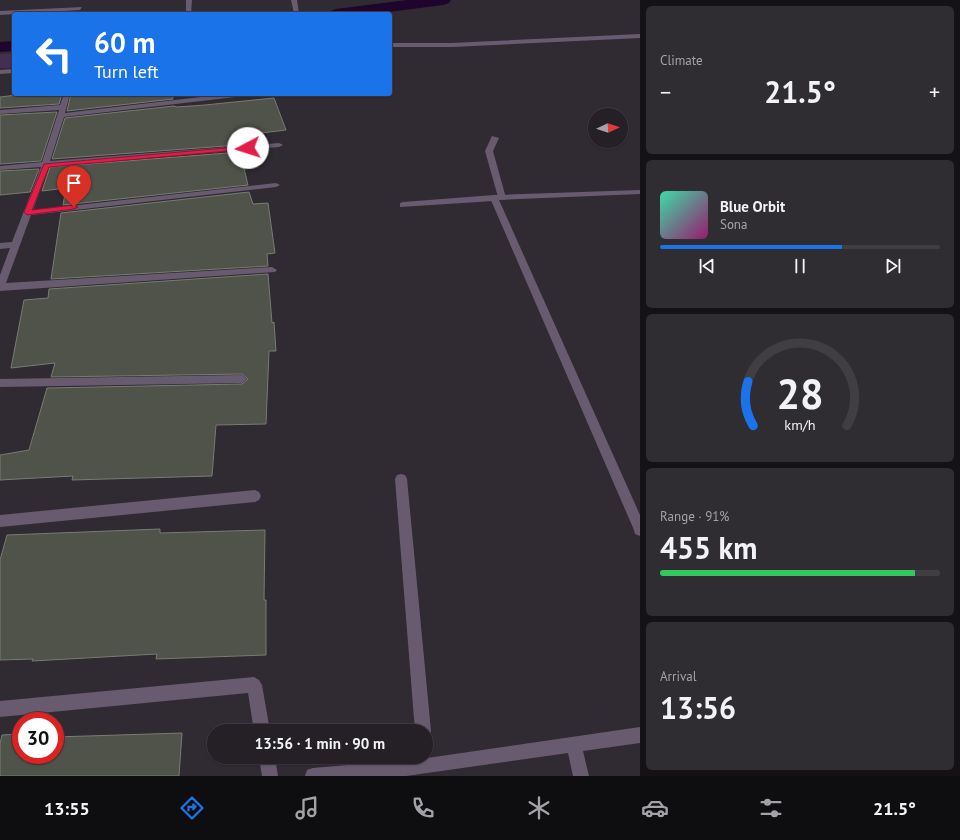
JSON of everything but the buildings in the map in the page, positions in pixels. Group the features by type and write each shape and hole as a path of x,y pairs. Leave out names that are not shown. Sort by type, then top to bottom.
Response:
{"street":[{"path":"40,12 80,11 81,0"},
{"path":"189,0 189,12"},
{"path":"294,0 297,12"},
{"path":"0,13 12,13"},
{"path":"392,46 452,45 640,36"},
{"path":"0,72 12,70"},
{"path":"67,96 46,166 27,212 0,288 272,270"},
{"path":"0,112 63,111 223,96"},
{"path":"494,138 489,151 498,198 640,530"},
{"path":"0,168 46,166 279,145"},
{"path":"27,212 276,185"},
{"path":"403,205 498,198 640,192"},
{"path":"0,246 15,245"},
{"path":"0,383 242,379"},
{"path":"400,479 422,724"},
{"path":"0,521 254,496"},
{"path":"0,709 254,686 261,724"},
{"path":"433,761 574,745 640,735"},
{"path":"574,745 581,776"},
{"path":"268,764 270,776"},
{"path":"313,776 410,764"}],"shaded area":[{"path":"12,53 12,64 10,68 0,68 0,54"}],"waterway":[{"path":"351,12 443,0"},
{"path":"0,47 12,46"}],"route":[{"path":"74,207 27,212 46,166 248,148"}]}
